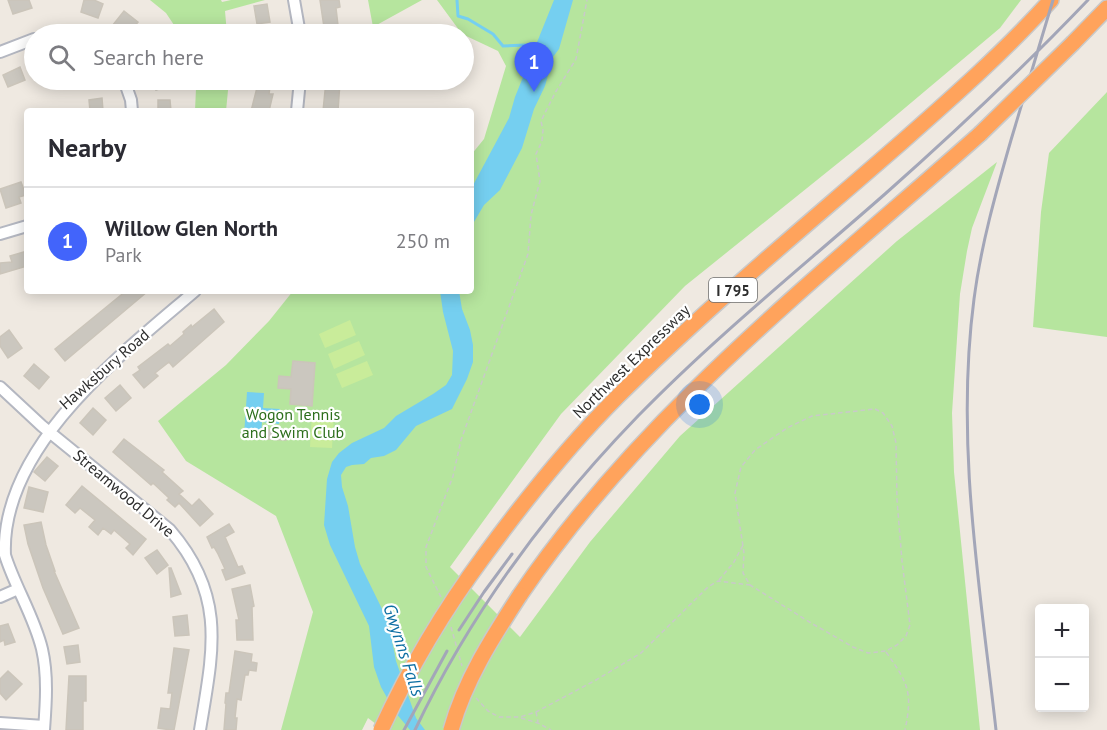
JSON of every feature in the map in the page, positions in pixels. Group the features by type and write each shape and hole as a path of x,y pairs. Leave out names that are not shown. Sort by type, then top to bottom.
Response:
{"highway":[{"name":"Northwest Expressway","path":"381,730 425,646 484,556 565,454 632,382 970,82 1051,0"},
{"name":"I 795","path":"451,730 464,692 480,659 520,595 576,519 653,431 779,312 980,134 1107,8"}],"street":[{"path":"294,0 298,24"},
{"path":"0,52 24,43"},
{"path":"128,90 132,108"},
{"path":"297,108 299,90"},
{"path":"0,234 24,227"},
{"name":"Hawksbury Road","path":"25,448 42,426 93,374 191,294"},
{"name":"Streamwood Drive","path":"0,387 42,426 170,530 193,561 208,598 213,638 200,730"},
{"path":"0,723 44,728 46,681 42,649 5,554 0,525 3,499"},
{"path":"0,597 18,589"}],"path":[{"path":"442,600 426,567 426,548 453,476 461,441 528,254 531,215 540,181 536,154 542,141 541,121 576,60 587,0"},
{"path":"718,581 750,585 853,647 868,653 885,651 897,645 906,636 910,625 897,500 896,443 892,426 883,413 875,410 812,416 787,428 755,450 741,468 735,493 743,545 744,573 750,585"},
{"path":"472,689 477,700 488,711 499,717 520,717 536,712 641,653 708,587 718,581 734,562 743,545"},
{"path":"448,618 462,668"},
{"path":"885,651 902,675 908,690 909,708 905,730"},
{"path":"536,712 538,723"},
{"path":"520,717 551,730"}],"green space":[{"path":"150,0 221,0 222,2 265,0 225,11 226,24 173,24 166,13"},
{"path":"368,0 422,0 378,24 372,24"},
{"name":"Wogon Tennis and Swim Club","path":"437,0 1021,0 1000,28 868,139 685,286 561,414 450,567 520,637 590,542 680,436 897,241 997,162 972,228 967,251 960,294 952,413 954,472 980,730 384,730 368,718 362,730 281,730 313,612 276,516 186,461 158,421 226,365 269,321 291,294 474,294 474,151 484,139 506,66 498,51 474,40 474,24 455,24"},
{"path":"196,90 228,90 226,108 195,108"},
{"path":"1107,92 1107,337 1033,327 1041,212 1049,153"},
{"path":"350,320 356,335 325,348 319,334"},
{"path":"359,341 365,355 334,369 328,354"},
{"path":"367,361 373,375 342,388 336,374"},
{"path":"312,413 334,414 332,448 310,447"}],"water":[{"path":"554,0 573,0 559,49 553,57 522,148 500,190 484,205 474,222 474,183 509,118 515,97"},
{"name":"Gwynns Falls","path":"440,294 460,294 473,345 473,362 452,409 416,426 396,450 384,456 371,458 364,464 346,467 341,475 360,564 384,613 396,661 416,718 425,730 410,730 395,712 381,687 374,667 369,626 330,545 324,525 327,479 332,462 339,453 352,443 384,428 396,416 446,385 452,375 453,351"},
{"path":"247,392 264,393 263,408 280,409 279,424 262,422 261,436 244,435"}],"building":[{"path":"8,0 29,0 32,8 13,14"},
{"path":"84,0 94,0 103,4 98,18 81,12"},
{"path":"320,0 339,0 340,7 336,8 338,24 324,24"},
{"path":"267,4 270,22 257,24 254,6"},
{"path":"124,11 138,22 136,24 114,24"},
{"path":"20,67 24,80 8,87 3,75"},
{"path":"256,90 270,90 269,94 273,94 270,108 252,108"},
{"path":"325,90 339,90 338,108 323,108"},
{"path":"102,98 103,108 90,108 89,100"},
{"path":"158,100 170,100 171,108 158,108"},
{"path":"21,182 24,196 19,197 21,203 6,208 0,189"},
{"path":"24,252 24,267 0,274 0,263 12,262 10,256"},
{"path":"122,294 144,294 65,361 55,349"},
{"path":"214,309 224,322 173,367 169,362 155,373 158,376 144,388 133,375 140,370 138,367 168,344 170,346 191,325 192,327"},
{"path":"9,330 22,348 8,358 0,346 0,337"},
{"path":"293,361 315,363 312,406 290,404 291,389 278,388 279,376 291,377"},
{"path":"34,364 49,377 39,389 24,376"},
{"path":"120,385 131,398 116,411 105,398"},
{"path":"93,408 106,420 93,435 80,423"},
{"path":"267,430 287,432 286,440 266,439"},
{"path":"124,439 164,470 162,472 183,491 179,494 192,506 199,499 213,514 200,526 179,503 175,507 153,483 151,485 113,452"},
{"path":"47,457 58,466 45,481 34,472"},
{"path":"82,486 146,539 133,555 126,548 130,544 114,530 111,534 103,528 98,535 89,527 95,520 80,508 75,513 66,505"},
{"path":"29,487 48,492 43,512 24,508"},
{"path":"41,522 54,571 79,628 63,634 43,588 24,525"},
{"path":"229,524 234,532 225,537 238,567 242,566 245,573 226,580 222,570 225,569 207,537"},
{"path":"157,550 168,565 157,574 145,558"},
{"path":"169,568 171,568 181,594 171,597"},
{"path":"250,585 254,606 252,607 253,640 237,640 236,620 239,620 232,589"},
{"path":"187,615 189,635 175,636 173,617"},
{"path":"8,624 15,642 5,645 4,640 0,642 0,626"},
{"path":"78,645 80,662 67,664 64,647"},
{"path":"174,648 189,650 174,730 171,730 158,728 161,708 170,709 172,693 168,693"},
{"path":"235,651 252,654 251,662 257,663 256,671 249,670 248,675 245,675 241,700 237,699 236,730 224,730 226,693 229,693"},
{"path":"8,671 22,684 6,700 0,693 0,679"},
{"path":"69,676 86,676 83,730 66,730"}],"waterway":[{"path":"457,0 458,16 468,19 493,34 503,46 525,45 534,52"}],"railway":[{"path":"996,730 977,569 968,461 969,353 977,279 990,219 1053,0"},
{"path":"415,730 437,687 486,604 543,525 605,451 697,358 937,147 1014,75 1088,0"},
{"path":"459,630 512,554"},
{"path":"404,730 447,651"}],"place":[{"name":"Willow Glen North","path":"534,92"}]}
